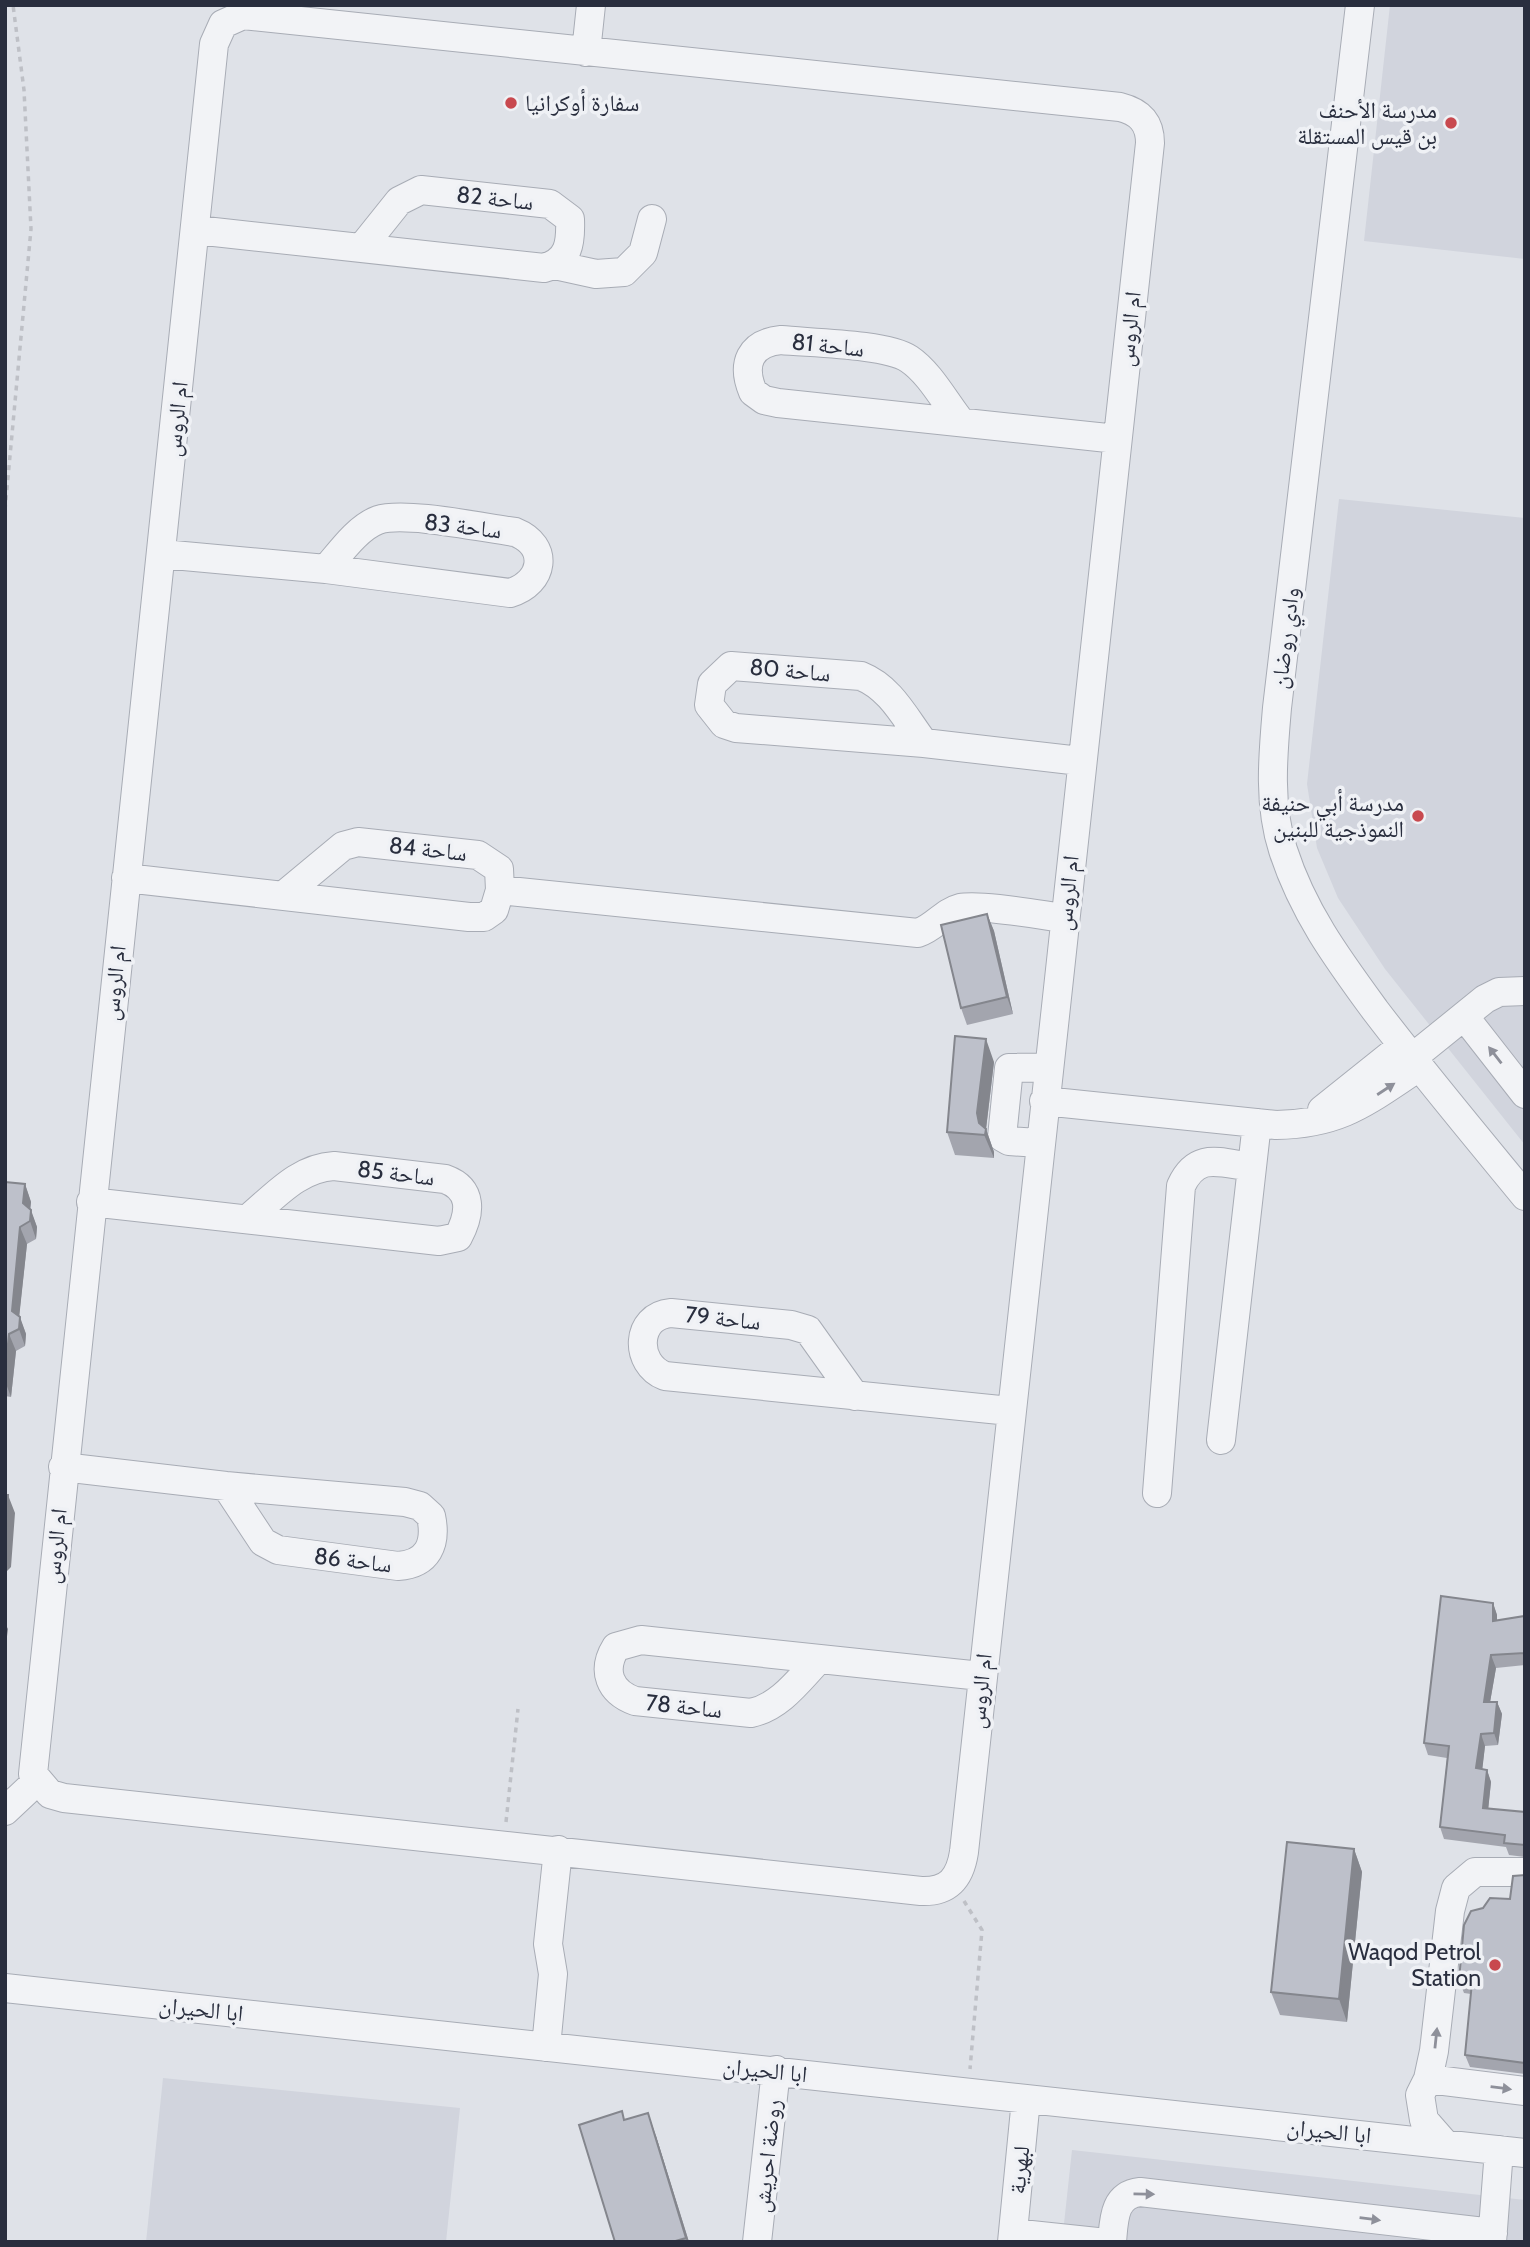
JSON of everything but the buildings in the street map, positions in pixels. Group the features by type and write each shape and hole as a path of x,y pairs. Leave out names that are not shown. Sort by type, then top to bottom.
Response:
{"street":[{"path":"586,52 591,5"},
{"name":"وادي روضان","path":"1360,5 1277,708 1273,760 1274,800 1282,848 1299,894 1321,937 1411,1057 1525,1196"},
{"name":"ام الروس","path":"37,1781 33,1774 34,1746 214,44 218,32 231,19 243,15 1120,107 1138,114 1148,125 1150,143 1080,761 961,1868 950,1885"},
{"name":"ساحة 82","path":"363,246 399,201 421,190 550,204 561,210 570,219 569,247 555,265"},
{"path":"195,230 363,246 544,268 555,265 596,274 624,272 643,253 652,219"},
{"name":"ساحة 81","path":"961,422 920,370 909,359 891,351 781,340 765,341 754,349 748,365 749,382 753,392 764,400 961,422 1117,439"},
{"name":"ساحة 83","path":"162,555 326,569 510,593 528,584 535,575 538,562 536,548 529,538 515,532 400,517 377,521 360,532 326,569"},
{"name":"ساحة 80","path":"924,743 886,691 877,682 861,676 731,666 712,684 709,705 724,724 736,728 924,743 1080,761"},
{"name":"ساحة 84","path":"284,895 342,846 358,842 478,855 499,869 500,890"},
{"path":"126,878 469,917 484,916 494,910 500,890 918,933 931,929 943,917 960,908 1064,918"},
{"path":"1044,1101 1257,1123 1305,1122 1348,1113 1411,1057 1464,1016 1499,992 1525,991"},
{"path":"1464,1016 1525,1094"},
{"path":"1039,1143 1009,1141 1002,1137 1009,1068 1048,1067"},
{"path":"1221,1440 1257,1123"},
{"path":"1157,1493 1181,1186 1188,1172 1196,1164 1208,1161 1252,1167"},
{"name":"ساحة 85","path":"91,1202 250,1217 439,1241 458,1237 468,1206 467,1193 458,1184 445,1179 334,1166 316,1167 303,1173 250,1217"},
{"name":"ساحة 79","path":"855,1396 808,1330 791,1325 671,1313 660,1314 650,1321 645,1333 646,1362 653,1371 665,1376 855,1396 1010,1411"},
{"name":"ساحة 86","path":"63,1467 226,1486 405,1502 420,1506 431,1516 431,1544 425,1558 413,1565 398,1566 278,1550 263,1542 226,1486"},
{"name":"ساحة 78","path":"819,1659 777,1702 766,1710 751,1713 635,1701 621,1696 611,1684 608,1671 610,1657 616,1647 641,1640 981,1676"},
{"path":"5,1811 37,1781 50,1794 64,1798 921,1891 934,1892 950,1885"},
{"path":"537,2046 553,1974 548,1944 558,1850"},
{"path":"1445,2144 1424,2120 1420,2095 1428,2079 1434,2051 1450,1911 1456,1888 1475,1872 1525,1872"},
{"name":"ابا الحيران","path":"5,1988 1512,2151"},
{"name":"روضة احريش","path":"757,2242 776,2070"},
{"path":"1428,2079 1525,2091"},
{"name":"لبهرية","path":"1013,2238 1026,2099"},
{"path":"1112,2242 1118,2204 1127,2195 1140,2192 1492,2237 1512,2151"},
{"path":"1013,2238 1097,2242"}],"path":[{"path":"5,510 30,229 24,90 13,5"},
{"path":"503,1845 518,1709"},
{"path":"950,1885 974,1914 982,1930 968,2092"}],"shaded area":[{"name":"مدرسة الأحنف بن قيس المستقلة","path":"1390,5 1525,5 1525,259 1364,241"},
{"name":"مدرسة أبي حنيفة النموذجية للبنين","path":"1339,499 1525,518 1525,1145 1385,969 1338,898 1317,848 1307,784"},
{"path":"163,2078 460,2108 446,2242 146,2242"},
{"path":"1072,2150 1525,2200 1525,2242 1062,2242"}],"place":[{"name":"سفارة أوكرانيا","path":"511,103"},
{"name":"مدرسة الأحنف بن قيس المستقلة","path":"1451,123"},
{"name":"مدرسة أبي حنيفة النموذجية للبنين","path":"1418,816"},
{"name":"Waqod Petrol Station","path":"1495,1965"}]}
